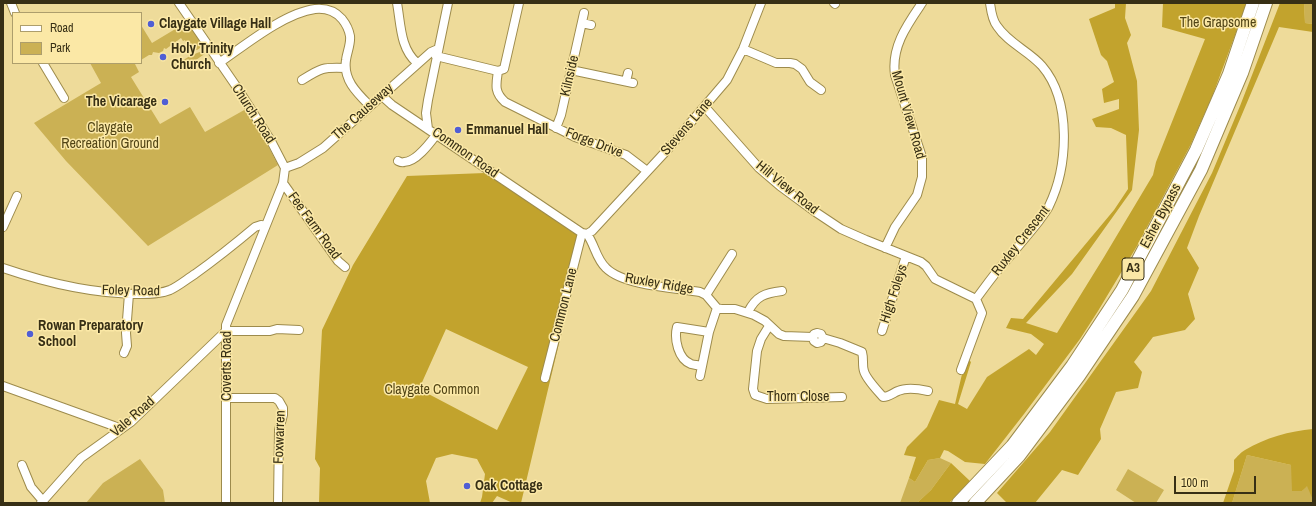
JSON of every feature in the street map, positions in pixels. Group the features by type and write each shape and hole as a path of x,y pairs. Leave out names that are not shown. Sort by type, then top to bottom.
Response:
{"highway":[{"name":"Esher Bypass","path":"958,503 1012,446 1072,366 1122,290 1196,150 1229,74 1253,3"},
{"name":"Esher Bypass","path":"975,503 1019,456 1080,376 1133,296 1201,170 1242,73 1266,3"}],"street":[{"name":"Church Road","path":"179,3 236,86 271,141 285,168"},
{"path":"398,3 404,45 407,52 417,63"},
{"name":"Common Road","path":"448,3 426,113 428,129 585,233"},
{"path":"437,53 498,71 504,69 506,66 519,3"},
{"name":"Stevens Lane","path":"585,233 592,231 705,107 727,80 743,49 761,3"},
{"name":"Mount View Road","path":"885,248 895,227 917,195 922,177 922,157 895,75 893,64 896,51 905,28 922,3"},
{"name":"Ruxley Crescent","path":"976,299 1002,264 1025,239 1049,206 1061,168 1064,145 1064,124 1061,109 1052,82 1042,66 1005,35 996,25 990,3"},
{"path":"219,63 268,30 292,16 316,9 334,8 348,29 350,37 345,68 350,83 370,106"},
{"name":"Kilnside","path":"556,128 561,115 584,13"},
{"path":"582,23 592,25"},
{"path":"743,49 776,63 796,64 810,82 821,90"},
{"name":"The Causeway","path":"285,168 299,164 323,148 417,63 431,52 437,53"},
{"path":"44,64 64,98"},
{"path":"307,80 319,70 326,67 345,68"},
{"path":"571,70 630,82 628,73"},
{"name":"Forge Drive","path":"498,71 496,88 497,94 500,98 512,106 575,137 626,155 646,171"},
{"path":"382,96 392,105 428,129"},
{"name":"Hill View Road","path":"705,107 759,168 780,186 841,228 885,248"},
{"path":"398,161 405,163 413,158 428,145 436,135"},
{"name":"Coverts Road","path":"226,503 226,331 228,319 283,183 285,168"},
{"name":"Fee Farm Road","path":"283,183 338,261 346,267"},
{"path":"3,227 17,196"},
{"name":"Foley Road","path":"3,268 53,283 87,289 129,294 156,294 176,288 214,261 256,227 261,225 265,226"},
{"name":"Ruxley Ridge","path":"585,233 601,262 612,273 632,281 700,292 706,295 717,308"},
{"name":"Common Lane","path":"545,378 585,233"},
{"path":"885,248 921,262 926,266 935,279 976,299 982,313 961,370"},
{"name":"Ruxley Ridge","path":"706,295 732,254"},
{"name":"High Foleys","path":"882,331 906,256"},
{"path":"748,312 751,306 763,295 782,291"},
{"path":"124,353 127,346 126,333 129,294"},
{"path":"700,376 709,332 717,308 735,309 748,312 765,321 779,334 784,336 790,338 813,337 814,334 817,333 821,334 823,338 862,352 864,357 864,374 883,397 887,397 900,390 909,389 928,391"},
{"name":"Thorn Close","path":"769,326 761,339 757,351 753,389 755,395 767,399 842,397"},
{"path":"701,366 690,364 682,355 678,349 675,332 677,327 709,332"},
{"path":"226,331 270,331 277,329 299,330"},
{"name":"Vale Road","path":"42,502 81,458 120,430 226,331"},
{"path":"3,386 114,426 120,430"},
{"name":"Foxwarren","path":"226,398 275,398 279,401 283,408 283,415 279,430 278,503"},
{"path":"22,465 31,487 42,502"}],"green space":[{"name":"The Grapsome","path":"1115,3 1126,3 1125,18 1131,35 1127,43 1137,81 1139,130 1132,190 1072,274 1026,323 1057,333 1153,175 1156,162 1205,39 1162,27 1163,3 1247,3 1212,97 1191,144 1137,246 1080,339 985,464 965,462 944,450 940,458 928,460 915,482 909,478 916,457 904,455 907,447 927,427 939,400 955,404 966,357 971,362 958,404 967,409 987,377 1029,349 1036,355 1044,344 1031,334 1006,328 1011,318 1023,319 1114,210 1128,189 1126,135 1111,128 1096,127 1092,119 1119,109 1119,99 1104,103 1102,89 1114,82 1107,61 1101,55 1089,19 1115,8"},
{"path":"1280,3 1304,3 1305,23 1313,24 1313,32 1279,27 1199,216 1187,248 1199,268 1188,294 1195,319 1185,330 1153,337 1134,362 1142,372 1138,388 1116,392 1100,429 1101,439 1078,475 1062,470 1035,503 1007,503 997,493 1050,432 1151,291 1212,173"},
{"path":"1304,3 1313,3 1313,24 1305,23"},
{"path":"187,22 203,46 197,50 193,50 190,46 188,46 189,41 183,41 181,38 166,49 164,48 163,51 159,53 153,52 152,55 149,55 142,59 142,27 152,43"},
{"path":"206,51 206,53 180,71 178,68 178,63 195,54"},
{"name":"Claygate Recreation Ground","path":"91,64 135,64 139,72 131,77 160,124 190,107 205,132 246,109 259,129 278,165 148,246 66,161 34,123 101,83"},
{"name":"Claygate Common","path":"485,173 583,239 521,503 513,503 497,496 492,503 480,503 485,474 477,459 452,454 436,458 426,481 430,503 319,503 320,468 315,459 322,330 353,265 407,176","holes":["446,329 528,367 497,430 419,389"]},
{"path":"1313,429 1313,500 1307,486 1302,491 1292,491 1291,465 1247,455 1232,503 1223,503 1234,471 1234,460 1242,452 1261,442 1278,436 1295,431"},
{"path":"1247,455 1291,465 1302,491 1313,477 1313,503 1232,503"},
{"path":"940,458 951,463 931,490 917,503 900,503 909,478 915,482 928,460"},
{"path":"140,459 163,490 165,503 86,503 103,483"},
{"path":"951,463 970,481 949,503 917,503 931,490"},
{"path":"1128,469 1164,490 1156,503 1136,503 1116,490"}],"place":[{"name":"Claygate Village Hall","path":"151,24"},
{"name":"Holy Trinity Church","path":"163,57"},
{"name":"The Vicarage","path":"165,102"},
{"name":"Emmanuel Hall","path":"458,130"},
{"name":"Rowan Preparatory School","path":"30,334"},
{"name":"Oak Cottage","path":"467,486"}]}
